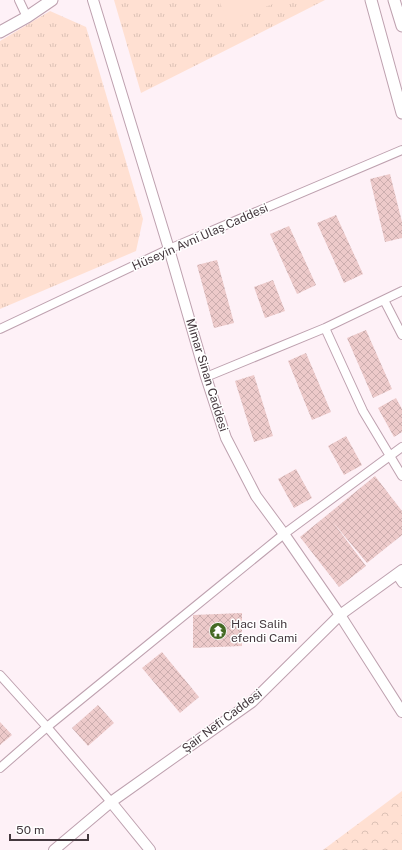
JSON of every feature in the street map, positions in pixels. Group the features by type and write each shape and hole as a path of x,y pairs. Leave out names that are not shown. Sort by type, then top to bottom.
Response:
{"main road":[{"path":"0,32 52,0"},
{"path":"371,0 402,113"},
{"path":"394,0 402,26"}],"street":[{"path":"19,0 26,17"},
{"name":"Mimar Sinan Caddesi","path":"93,0 206,377 226,438 256,496 340,615 402,712"},
{"name":"Hüseyin Avni Ulaş Caddesi","path":"0,329 169,250 402,150"},
{"path":"206,377 325,328 402,291"},
{"path":"384,300 402,335"},
{"path":"325,328 363,411 402,476"},
{"path":"0,768 47,727 284,534 402,447"},
{"name":"Şair Nefi Caddesi","path":"56,849 111,802 252,702 340,615 400,576"},
{"path":"0,675 47,727 150,850"}],"green space":[{"path":"114,0 325,0 141,93"},
{"path":"219,0 284,0 227,21"},
{"path":"50,11 86,27 143,219 136,251 0,309 0,41"},
{"path":"402,791 402,850 323,850"}],"building":[{"path":"390,174 402,222 402,238 385,242 370,179"},
{"path":"336,215 363,274 344,283 317,223"},
{"path":"289,226 316,285 297,294 270,234"},
{"path":"217,260 234,323 214,328 197,265"},
{"path":"273,280 285,311 265,318 254,287"},
{"path":"366,330 392,389 373,398 347,338"},
{"path":"306,353 331,412 312,420 288,361"},
{"path":"254,375 273,436 254,442 235,381"},
{"path":"396,398 402,409 402,432 394,437 378,408"},
{"path":"346,436 362,465 344,475 328,446"},
{"path":"296,469 312,498 294,508 278,479"},
{"path":"375,476 402,511 402,535 367,563 332,521 366,566 339,587 300,537"},
{"path":"242,613 242,646 193,648 193,615"},
{"path":"162,652 199,697 180,713 142,668"},
{"path":"98,705 114,723 88,746 72,728"},
{"path":"0,722 12,735 0,745"}],"place":[{"name":"Hacı Salih efendi Cami","path":"218,631"}]}
